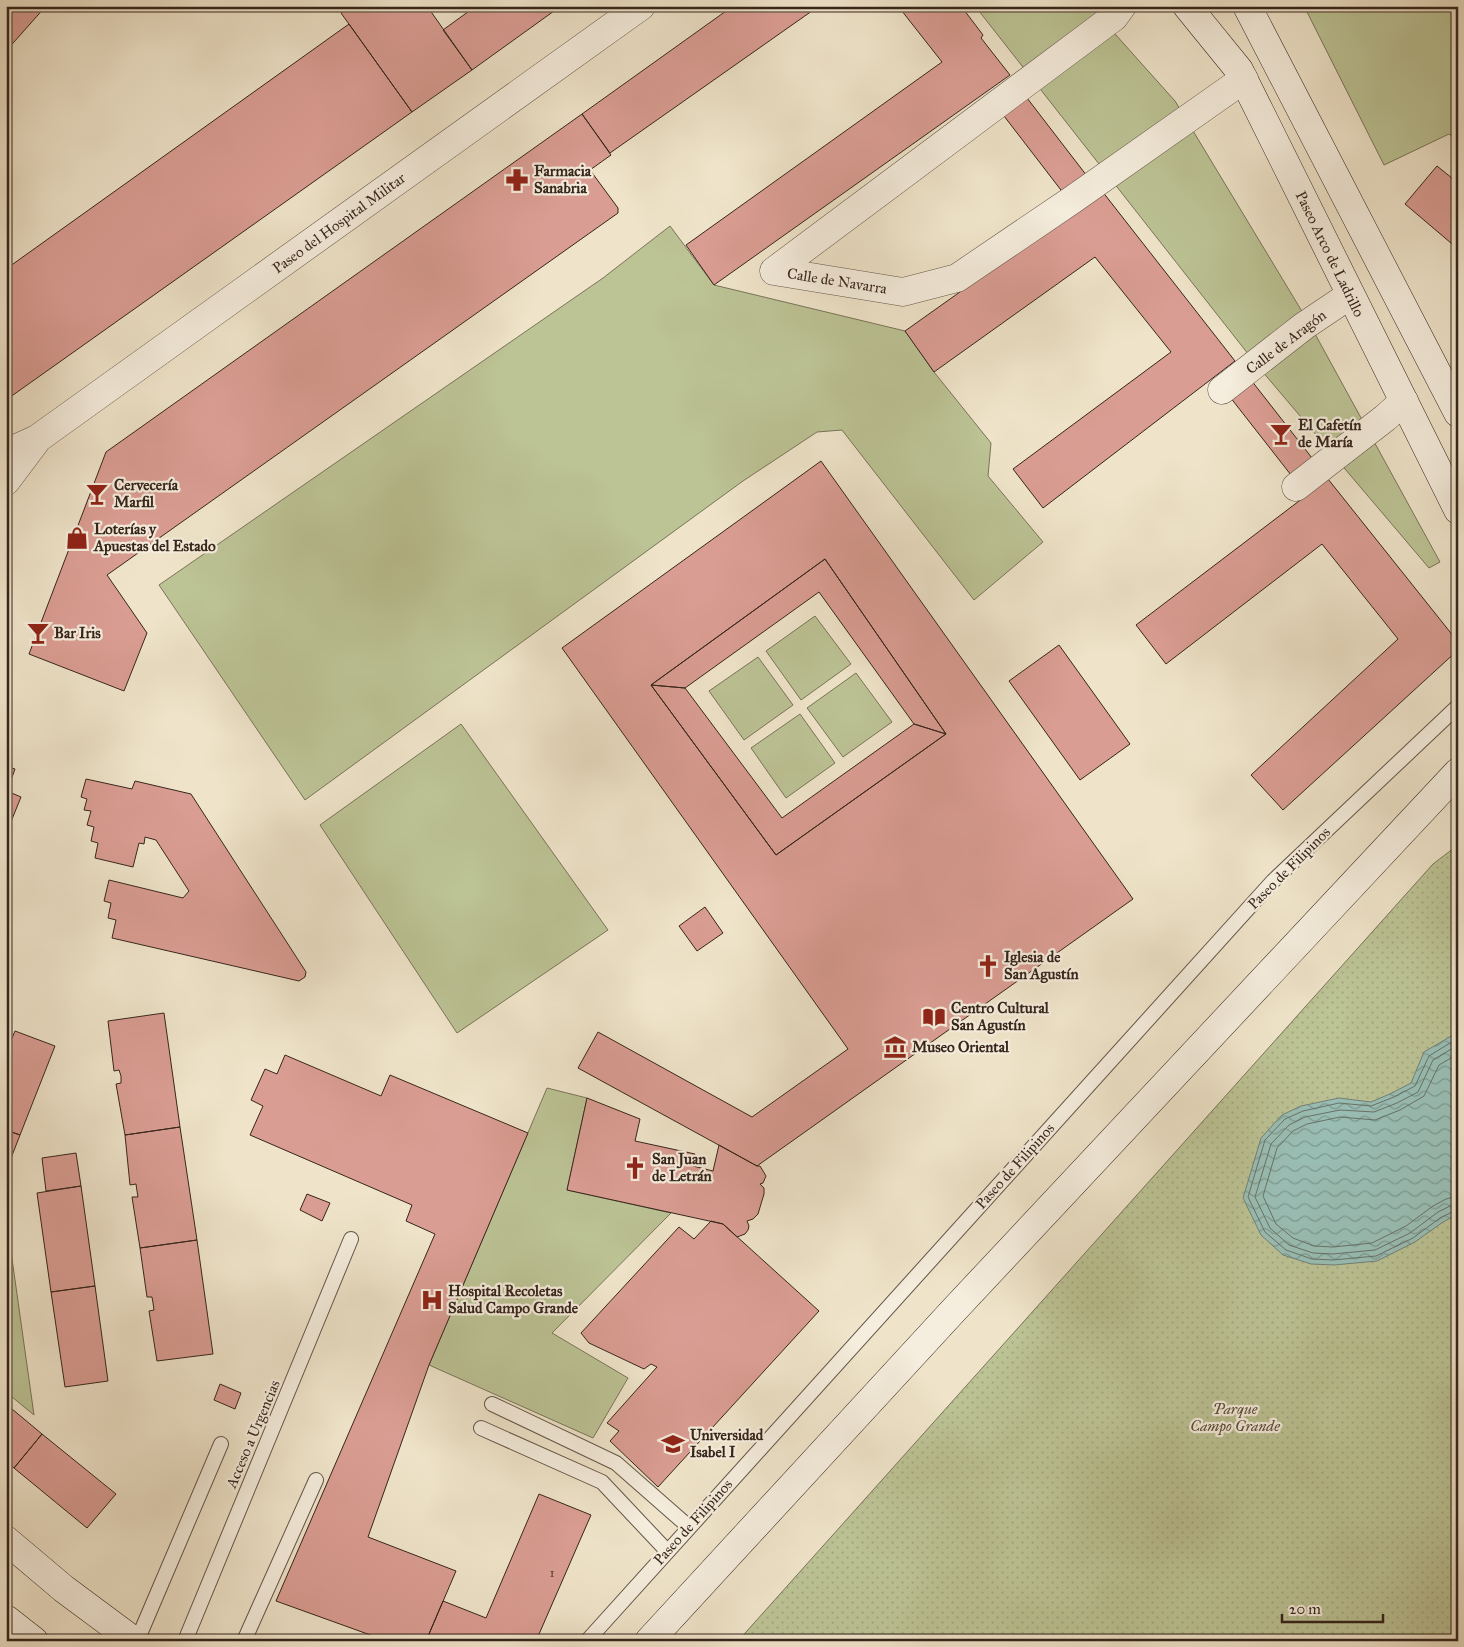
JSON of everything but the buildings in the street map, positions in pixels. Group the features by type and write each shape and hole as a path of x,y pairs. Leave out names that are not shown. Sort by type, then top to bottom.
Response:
{"street":[{"name":"Paseo del Hospital Militar","path":"6,453 37,440 641,6"},
{"name":"Calle de Navarra","path":"1122,6 1114,17 774,271 903,292 957,278 1244,79"},
{"name":"Paseo Arco de Ladrillo","path":"1187,6 1239,70 1244,79 1458,510"},
{"path":"1247,6 1458,413"},
{"name":"Calle de Aragón","path":"1222,390 1304,326 1350,295"},
{"path":"1296,487 1385,418 1404,400"},
{"name":"Paseo del Hospital Militar","path":"6,481 37,440"},
{"path":"650,1641 953,1311 1458,772"},
{"path":"6,1540 64,1588 135,1641"},
{"path":"6,1619 34,1641"}],"lane":[{"name":"Paseo de Filipinos","path":"587,1641 1273,880 1458,706"},
{"name":"Acceso a Urgencias","path":"185,1641 351,1239"},
{"path":"492,1404 616,1463 690,1527"},
{"path":"481,1428 602,1482 667,1551"},
{"path":"135,1641 221,1444"},
{"path":"244,1641 316,1480"}],"green space":[{"path":"975,6 1090,6 1175,101 1309,323 1440,562 1429,568 1256,364"},
{"path":"1304,6 1458,6 1458,129 1452,136 1449,134 1384,165"},
{"path":"670,226 714,285 905,331 934,372 991,443 988,476 1043,542 974,600 842,430 817,432 743,481 305,800 159,585 603,278"},
{"path":"815,616 851,664 801,700 766,651"},
{"path":"758,657 793,705 744,740 709,691"},
{"path":"856,673 892,722 843,757 807,708"},
{"path":"800,714 835,763 786,798 751,748"},
{"path":"461,724 608,930 457,1033 320,825"},
{"name":"Parque Campo Grande","path":"1458,845 1458,1641 738,1641 1433,864"},
{"path":"547,1088 587,1098 567,1190 671,1213 552,1333 628,1378 593,1438 429,1365"},
{"path":"6,1216 34,1415 6,1392"}],"water":[{"path":"1458,1032 1458,1214 1415,1242 1377,1261 1334,1265 1311,1264 1283,1255 1261,1235 1243,1198 1261,1138 1282,1115 1301,1106 1339,1098 1371,1102 1411,1083 1424,1052"}],"place":[{"name":"Farmacia Sanabria","path":"517,180"},
{"name":"El Cafetín de María","path":"1281,434"},
{"name":"Cervecería Marfil","path":"97,494"},
{"name":"Loterías y Apuestas del Estado","path":"77,538"},
{"name":"Bar Iris","path":"38,633"},
{"name":"Iglesia de San Agustín","path":"988,966"},
{"name":"Centro Cultural San Agustín","path":"934,1017"},
{"name":"Museo Oriental","path":"895,1047"},
{"name":"San Juan de Letrán","path":"635,1168"},
{"name":"Hospital Recoletas Salud Campo Grande","path":"432,1300"},
{"name":"Universidad Isabel I","path":"673,1444"}]}
